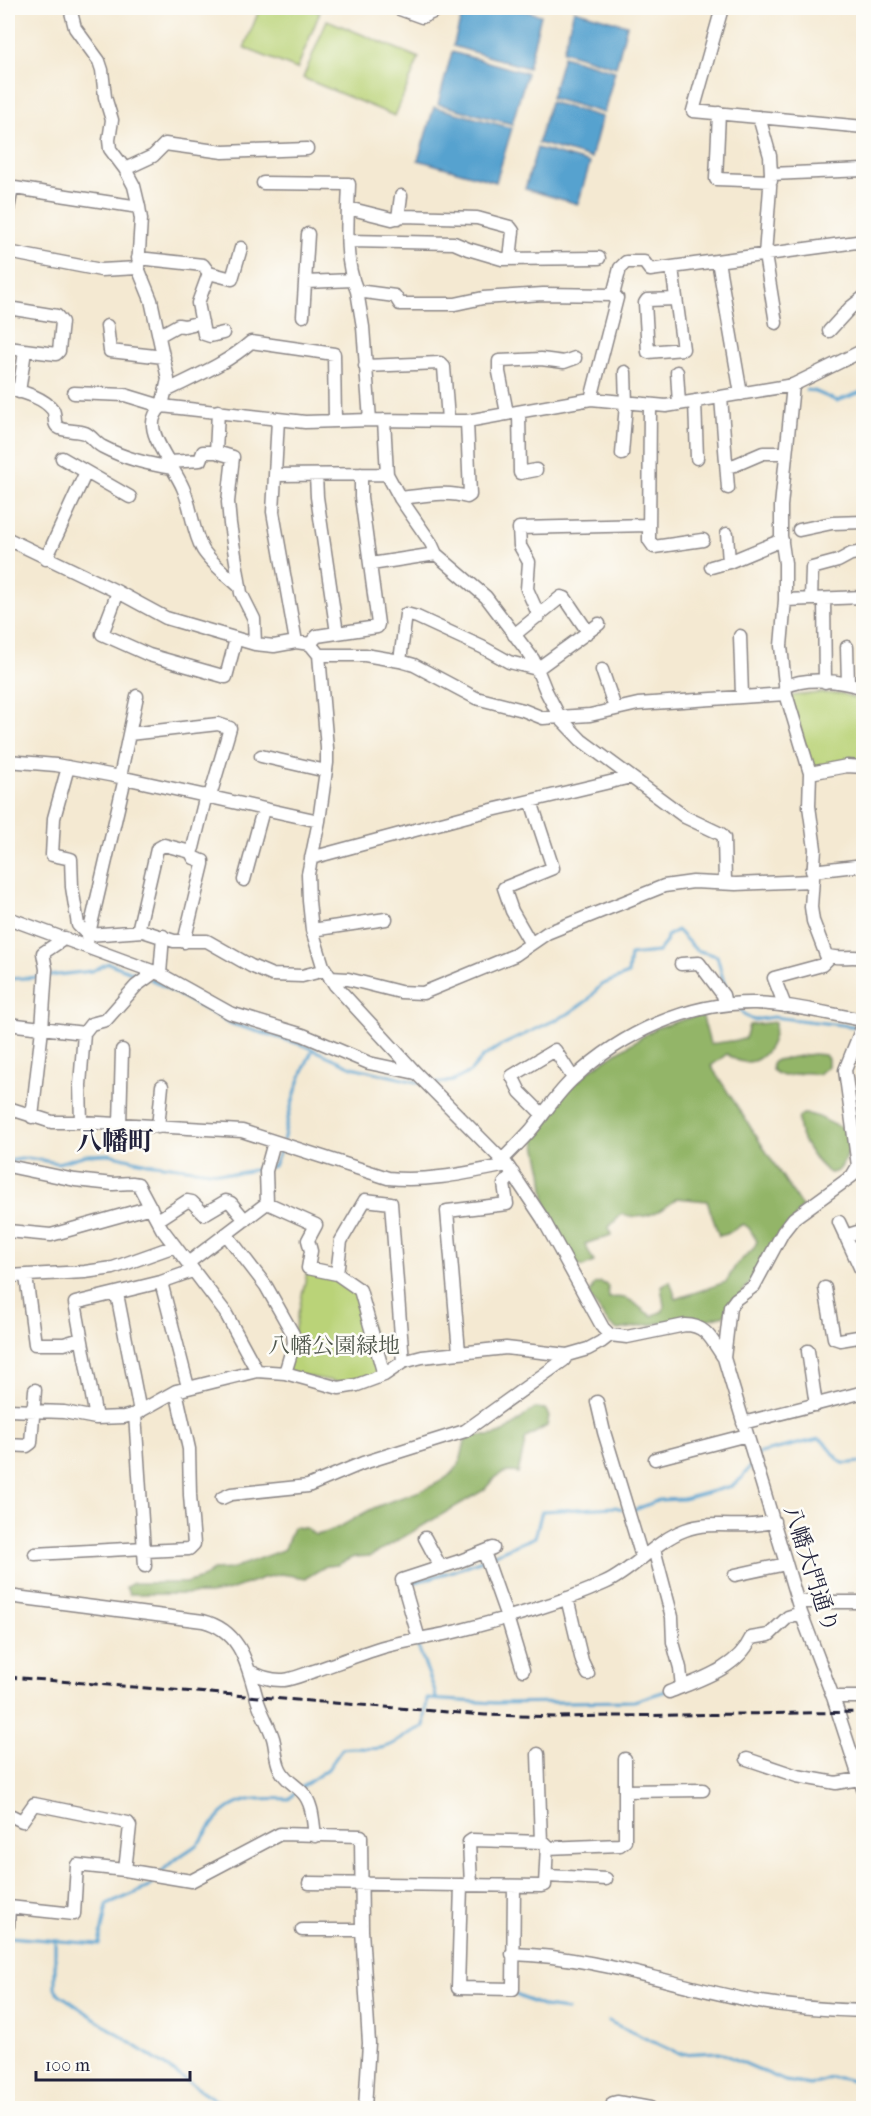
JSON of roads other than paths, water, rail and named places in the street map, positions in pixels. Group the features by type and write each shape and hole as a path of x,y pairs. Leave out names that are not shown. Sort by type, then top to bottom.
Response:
{"street":[{"path":"70,8 75,28 99,61 105,97 112,120 110,149 134,186 139,207 141,219 138,263 151,300 168,379 162,406 154,418 153,425 157,440 184,491 195,532 203,550 239,586"},
{"path":"397,8 422,16 433,12 435,8"},
{"path":"722,8 693,111 864,127"},
{"path":"718,113 716,179 771,178 864,170"},
{"path":"759,117 770,156 771,178 765,255 776,322"},
{"path":"125,169 153,156 165,144 223,152 307,149"},
{"path":"263,183 349,184 348,241 363,327 370,420"},
{"path":"8,209 10,188 139,207"},
{"path":"398,218 401,196"},
{"path":"348,208 392,219 403,216 477,218 510,227 513,231 510,259"},
{"path":"303,316 308,234"},
{"path":"613,295 620,268 626,262 644,262 651,270 864,240"},
{"path":"348,241 454,243 502,259 598,258"},
{"path":"8,252 101,270 138,263 203,265 209,273 232,279 241,248"},
{"path":"718,261 741,394"},
{"path":"672,268 683,350 648,352 645,303 647,300 676,299"},
{"path":"209,273 198,303 204,334 210,336 222,333"},
{"path":"306,282 355,285 394,296 400,304 455,304 483,298 543,294 613,295 617,298 591,399"},
{"path":"829,331 850,308 864,297"},
{"path":"8,308 57,316 62,322 59,351 56,354 8,348"},
{"path":"160,335 178,325 202,322"},
{"path":"106,326 110,351 164,357"},
{"path":"166,391 211,369 238,353 250,342 334,354 335,422"},
{"path":"74,393 125,395 162,406 305,422 467,421 591,399 650,406 679,404 793,385 864,350"},
{"path":"25,351 13,390 32,396 50,408 54,412 55,424 58,428 84,432 99,446 134,461 172,465 200,460 202,452 216,452 233,457 228,502 239,586 254,619 255,644"},
{"path":"536,470 520,473 513,412 499,372 499,361 541,359 564,362 575,358"},
{"path":"365,366 440,363 444,367 448,420"},
{"path":"622,454 626,372"},
{"path":"677,372 679,404"},
{"path":"793,385 781,506 785,563 781,646 786,690 810,773 809,806 815,849 811,907 813,921 826,955 864,958"},
{"path":"721,397 729,488"},
{"path":"694,401 697,458"},
{"path":"650,406 649,540 654,547 703,540"},
{"path":"216,452 218,411"},
{"path":"278,419 273,512 296,642"},
{"path":"384,420 387,474 436,554 486,597 533,659 560,718 581,740 685,817 721,834 725,844 725,882"},
{"path":"400,498 434,494 456,494 467,497 470,495 467,421"},
{"path":"727,466 763,453 786,453"},
{"path":"62,458 130,496"},
{"path":"46,559 86,472"},
{"path":"310,644 317,636 377,627 361,497 361,474"},
{"path":"275,475 387,474"},
{"path":"316,475 317,497 337,633"},
{"path":"799,530 832,522 864,522"},
{"path":"539,616 527,589 529,562 520,546 519,528 649,525"},
{"path":"727,534 729,562"},
{"path":"8,539 166,618 255,644 274,646 296,642 310,644 319,655 327,748 319,821 308,874 309,901 312,930 328,974 417,1073 507,1166 543,1219 585,1298 603,1328 610,1335 627,1337 694,1325 700,1327 724,1358"},
{"path":"711,567 782,540"},
{"path":"825,682 818,599 812,568 838,561 851,554 864,552"},
{"path":"371,564 436,554"},
{"path":"118,592 102,634 136,650 226,677 236,639"},
{"path":"514,635 561,597 566,598 588,632"},
{"path":"785,600 864,597"},
{"path":"399,661 406,615 417,617 482,646 509,662 537,669 599,624"},
{"path":"740,636 742,695"},
{"path":"847,647 848,683"},
{"path":"319,655 365,655 414,665 476,698 523,710 543,718 590,715 638,704 786,690 795,682 848,683 864,688"},
{"path":"602,670 615,708"},
{"path":"87,940 123,778 137,696"},
{"path":"129,734 218,724 230,728 193,848 190,851"},
{"path":"261,756 326,771"},
{"path":"8,761 68,767 319,821"},
{"path":"810,773 847,766 864,767"},
{"path":"68,767 54,818 52,855 71,859 72,887 78,925 87,940 158,973 230,1013 303,1035 369,1063 417,1073"},
{"path":"311,858 631,777"},
{"path":"531,801 553,868 504,888 512,910 531,944"},
{"path":"243,880 263,810"},
{"path":"138,931 157,849 164,844 190,851 194,858 203,861 184,942"},
{"path":"8,918 65,938 87,940 148,931 174,941 207,941 250,966 272,975 328,974 400,992 423,993 515,955 547,933 664,886 693,882 736,884 812,876 864,865"},
{"path":"312,930 386,919"},
{"path":"158,973 163,936"},
{"path":"32,1116 42,1029 46,969 43,953 65,938"},
{"path":"786,1006 774,978 822,965 830,957"},
{"path":"681,964 699,963 723,995 725,1004"},
{"path":"81,1122 80,1085 84,1033 91,1024 106,1020 136,986 158,973"},
{"path":"459,1352 447,1211 507,1204 504,1184 507,1166 542,1114 573,1078 588,1065 654,1024 676,1015 725,1004 757,1003 786,1006 864,1021 861,1036 845,1070 858,1132 856,1171 794,1218 783,1232 754,1286 736,1299 730,1307 724,1358"},
{"path":"8,1024 84,1033"},
{"path":"120,1124 122,1050"},
{"path":"542,1114 520,1092 512,1076 555,1050 573,1078"},
{"path":"158,1126 162,1086"},
{"path":"8,1108 52,1122 242,1131 388,1178 413,1180 439,1178 507,1166"},
{"path":"267,1203 266,1171 274,1142"},
{"path":"8,1166 75,1180 138,1184 175,1246 225,1312 257,1371"},
{"path":"337,1274 341,1240 365,1200 391,1203 403,1362"},
{"path":"158,1220 188,1201 204,1214 226,1201 231,1203 245,1220"},
{"path":"96,1418 75,1303 161,1282 190,1267 226,1234 267,1203"},
{"path":"267,1203 316,1225 308,1240 311,1251 308,1268 337,1274 360,1290 384,1375"},
{"path":"8,1230 51,1235 151,1207"},
{"path":"839,1222 864,1276"},
{"path":"845,1236 864,1230"},
{"path":"226,1234 266,1286 293,1334 294,1343 285,1373"},
{"path":"8,1276 85,1272 113,1268 175,1246"},
{"path":"26,1276 35,1344 64,1344 81,1339"},
{"path":"35,1554 189,1549 194,1544 189,1449 182,1389 161,1282"},
{"path":"825,1288 834,1338 840,1340 864,1336"},
{"path":"117,1294 138,1413 145,1566"},
{"path":"8,1410 34,1413 64,1412 96,1418 124,1417 138,1413 182,1389 257,1371 285,1373 339,1388 357,1385 384,1375 403,1362 422,1357 506,1348 567,1355 588,1349 610,1335"},
{"path":"808,1351 816,1405"},
{"path":"222,1498 231,1494 308,1486 363,1463 465,1431 564,1360 567,1355"},
{"name":"八幡大門通り","path":"724,1358 799,1607 864,1792"},
{"path":"8,1445 27,1446 31,1443 35,1390"},
{"path":"655,1459 816,1405 864,1392"},
{"path":"597,1402 642,1557"},
{"path":"249,1671 269,1679 286,1680 382,1648 507,1617 567,1598 609,1581 677,1533 704,1525 728,1524 745,1527 774,1521"},
{"path":"425,1538 441,1568"},
{"path":"654,1549 672,1617 673,1642 682,1687"},
{"path":"419,1639 402,1580 488,1550 523,1670"},
{"path":"735,1575 786,1564"},
{"path":"8,1596 214,1624 222,1628 232,1637 249,1671 256,1698 273,1739 280,1770 299,1790 309,1805 315,1836"},
{"path":"567,1598 582,1661 588,1674"},
{"path":"669,1692 722,1669 745,1650 751,1638 768,1635 799,1607 864,1602"},
{"path":"832,1697 864,1696"},
{"path":"309,1883 545,1885 547,1876 538,1754"},
{"path":"514,1886 513,1989 458,1988 470,1842 472,1840 544,1845 620,1845 626,1841 625,1759"},
{"path":"747,1759 796,1776 836,1783 859,1779"},
{"path":"625,1791 703,1790"},
{"path":"12,1816 22,1821 34,1804 128,1823 130,1826 125,1870"},
{"path":"8,1926 9,1907 74,1914 77,1865 191,1881 280,1834 361,1836 362,1930 369,2043 365,2109"},
{"path":"547,1876 606,1879"},
{"path":"302,1930 362,1930"},
{"path":"512,1954 541,1955 629,1971 775,2004 808,2009 864,2011"},
{"path":"612,2109 613,2103 617,2102 650,2109"}],"water":[{"path":"464,8 513,8 541,15 528,68 453,46"},
{"path":"574,10 627,25 616,67 563,51"},
{"path":"452,52 527,73 512,124 438,104"},
{"path":"563,56 615,71 604,113 551,98"},
{"path":"550,102 602,117 591,158 538,143"},
{"path":"434,107 512,128 496,182 418,160"},
{"path":"537,148 590,163 578,204 525,189"}],"waterway":[{"path":"806,390 837,401 864,391"},
{"path":"432,1084 453,1081 470,1072 483,1057 500,1046 568,1014 588,1000 601,985 628,974 630,955 658,952 666,942 667,936 677,930 696,950 717,956 724,984 734,1001"},
{"path":"48,976 92,971 108,963 142,976"},
{"path":"8,979 42,977"},
{"path":"150,979 232,1024 303,1045 352,1067 420,1083"},
{"path":"739,1008 744,1015 753,1020 773,1017 859,1027"},
{"path":"283,1142 295,1094 313,1049"},
{"path":"270,1167 274,1166 281,1148"},
{"path":"8,1161 28,1158 58,1163 86,1155 109,1154 147,1163 234,1174 263,1168"},
{"path":"757,1456 760,1453 819,1439 843,1463 864,1462"},
{"path":"632,1511 659,1500 683,1499 732,1486 742,1478 752,1464"},
{"path":"488,1557 535,1537 542,1511 615,1507 622,1509"},
{"path":"406,1585 482,1560"},
{"path":"417,1644 436,1699"},
{"path":"302,1787 328,1769 342,1749 385,1747 424,1727 427,1699 495,1703 634,1701 666,1691"},
{"path":"162,1872 198,1843 223,1812 231,1806 249,1800 289,1799 297,1791"},
{"path":"8,1937 99,1944 107,1905 149,1887 156,1880"},
{"path":"55,1941 55,1988 59,1994 227,2108"},
{"path":"516,1995 544,2007 567,2010"},
{"path":"608,2021 679,2054 719,2052 785,2081 810,2085 830,2078 840,2078 864,2084"}],"railway":[{"path":"8,1677 485,1715 556,1717 864,1712"}],"district":[{"name":"八幡町","path":"115,1141"}],"park label":[{"name":"八幡公園緑地","path":"334,1346"}]}
